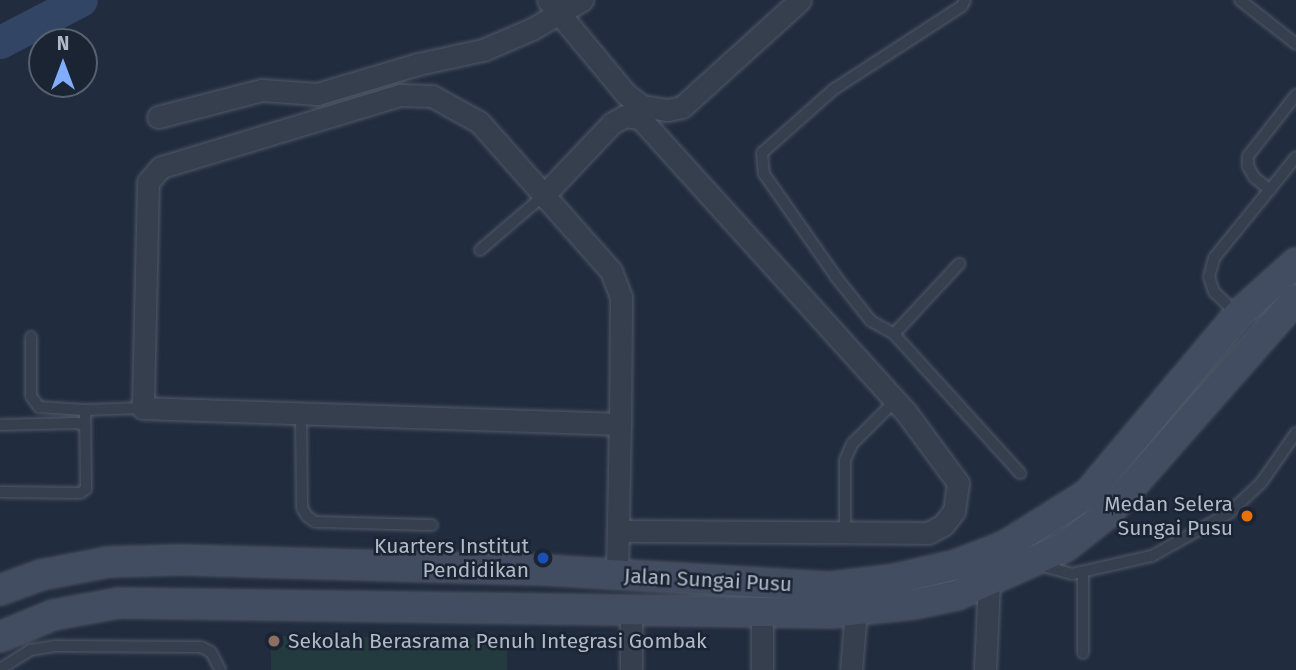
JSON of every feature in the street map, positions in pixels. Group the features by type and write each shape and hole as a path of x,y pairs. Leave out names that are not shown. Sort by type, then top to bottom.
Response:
{"main road":[{"name":"Jalan Sungai Pusu","path":"0,590 41,575 108,562 181,560 617,574 831,587 896,579 944,568 1005,547 1088,494 1238,315 1296,262"},
{"name":"Jalan Sungai Pusu","path":"0,637 53,615 119,603 631,608 762,612 856,610 914,604 957,595 1033,564 1066,547 1107,514 1296,299"}],"street":[{"path":"158,117 262,90 317,94 418,64 483,50 532,29 553,7 582,0"},
{"path":"553,7 626,94 642,106 668,110 682,107 800,0"},
{"path":"617,574 620,424 621,297 611,271 479,122 432,96 401,95 161,167 148,182 143,408 620,424"},
{"path":"543,196 612,123 625,116 640,118 896,400 958,483 954,511 943,524 928,534 618,531"},
{"path":"985,670 989,582"},
{"path":"631,608 631,670"},
{"path":"851,670 856,610"},
{"path":"762,612 762,670"}],"lane":[{"path":"965,0 962,6 834,89 762,153 764,174 836,277 871,321 894,334 1020,473"},
{"path":"1240,0 1296,44"},
{"path":"1270,190 1254,177 1248,166 1248,156 1296,95"},
{"path":"1238,315 1214,292 1209,277 1214,258 1296,157"},
{"path":"480,250 543,196"},
{"path":"894,334 959,264"},
{"path":"31,337 31,396 39,407 85,411 143,408"},
{"path":"845,533 845,460 852,444 896,400"},
{"path":"0,492 80,493 86,489 85,411"},
{"path":"301,413 302,508 307,516 315,522 432,525"},
{"path":"0,425 78,423 86,426"},
{"path":"1033,564 1072,574 1152,556 1229,513 1261,483 1296,433"},
{"path":"1083,572 1083,653"},
{"path":"0,669 30,650 68,646 201,647 211,652 220,670"}],"green space":[{"path":"271,636 507,638 507,670 271,670"}],"waterway":[{"path":"0,42 81,0"}],"place":[{"name":"Medan Selera Sungai Pusu","path":"1247,516"},
{"name":"Kuarters Institut Pendidikan","path":"543,558"},
{"name":"Sekolah Berasrama Penuh Integrasi Gombak","path":"274,641"}]}
